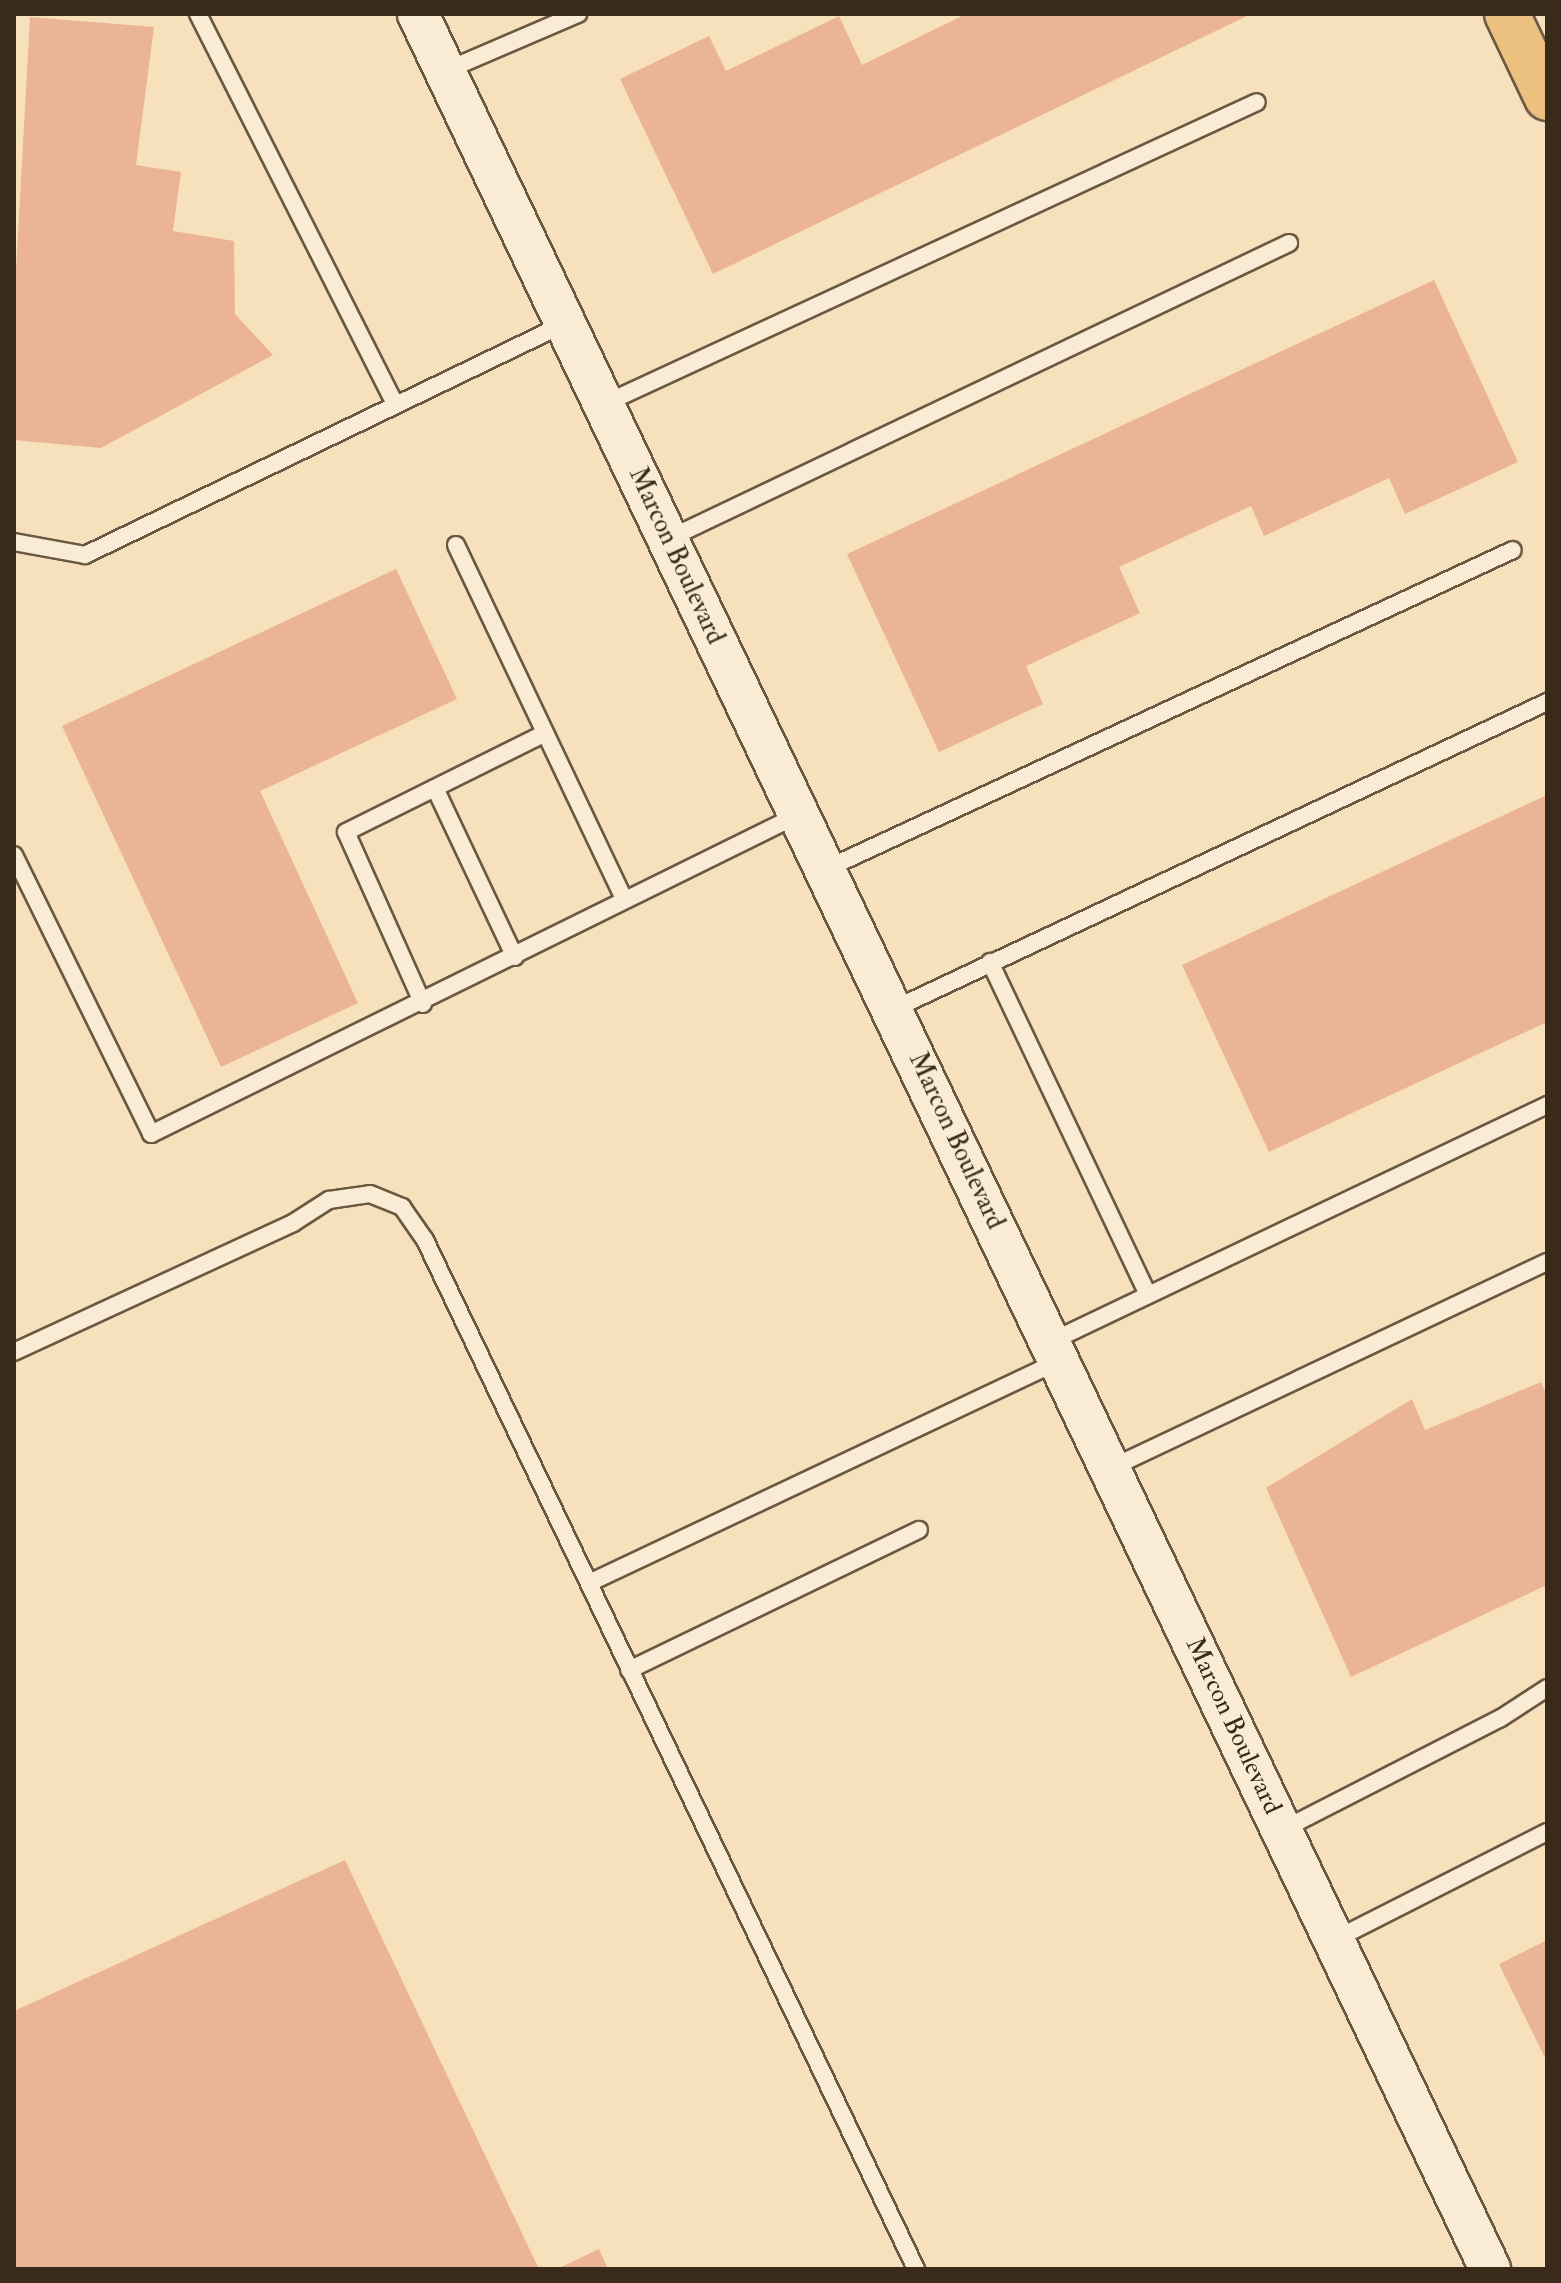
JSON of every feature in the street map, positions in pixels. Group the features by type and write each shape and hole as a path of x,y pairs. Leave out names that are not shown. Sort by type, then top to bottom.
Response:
{"highway":[{"path":"1507,14 1547,98"}],"street":[{"name":"Marcon Boulevard","path":"418,14 894,1009 1490,2269"}],"lane":[{"path":"198,14 395,404"},
{"path":"445,71 578,14"},
{"path":"604,404 1257,102"},
{"path":"668,539 1289,243"},
{"path":"14,542 85,555 565,323"},
{"path":"456,545 624,899"},
{"path":"826,869 1513,550"},
{"path":"894,1009 1547,702"},
{"path":"423,1004 346,832 545,733"},
{"path":"435,788 515,957"},
{"path":"14,855 151,1134 423,1004 624,899 799,815"},
{"path":"990,962 1148,1294"},
{"path":"589,1583 1054,1352 1148,1294 1547,1105"},
{"path":"14,1352 293,1223 329,1200 370,1194 402,1207 425,1240 916,2269"},
{"path":"1111,1468 1547,1262"},
{"path":"629,1670 919,1530"},
{"path":"1282,1830 1501,1718 1547,1688"},
{"path":"1334,1940 1547,1832"}],"building":[{"path":"966,14 1251,14 713,274 620,79 709,36 726,71 839,16 862,65"},
{"path":"30,17 154,27 136,165 181,172 173,231 234,241 235,314 273,355 101,448 14,440 14,306"},
{"path":"1434,280 1518,462 1405,514 1389,478 1264,536 1251,506 1119,567 1140,613 1026,666 1043,704 939,752 847,554"},
{"path":"396,569 457,699 260,791 358,1003 221,1067 62,726"},
{"path":"1547,795 1547,1022 1269,1152 1182,965"},
{"path":"1541,1382 1547,1396 1547,1585 1351,1677 1266,1488 1412,1399 1425,1430"},
{"path":"345,1860 539,2269 14,2269 14,2011"},
{"path":"1547,1940 1547,2062 1499,1964"},
{"path":"599,2249 608,2269 557,2269"}]}
